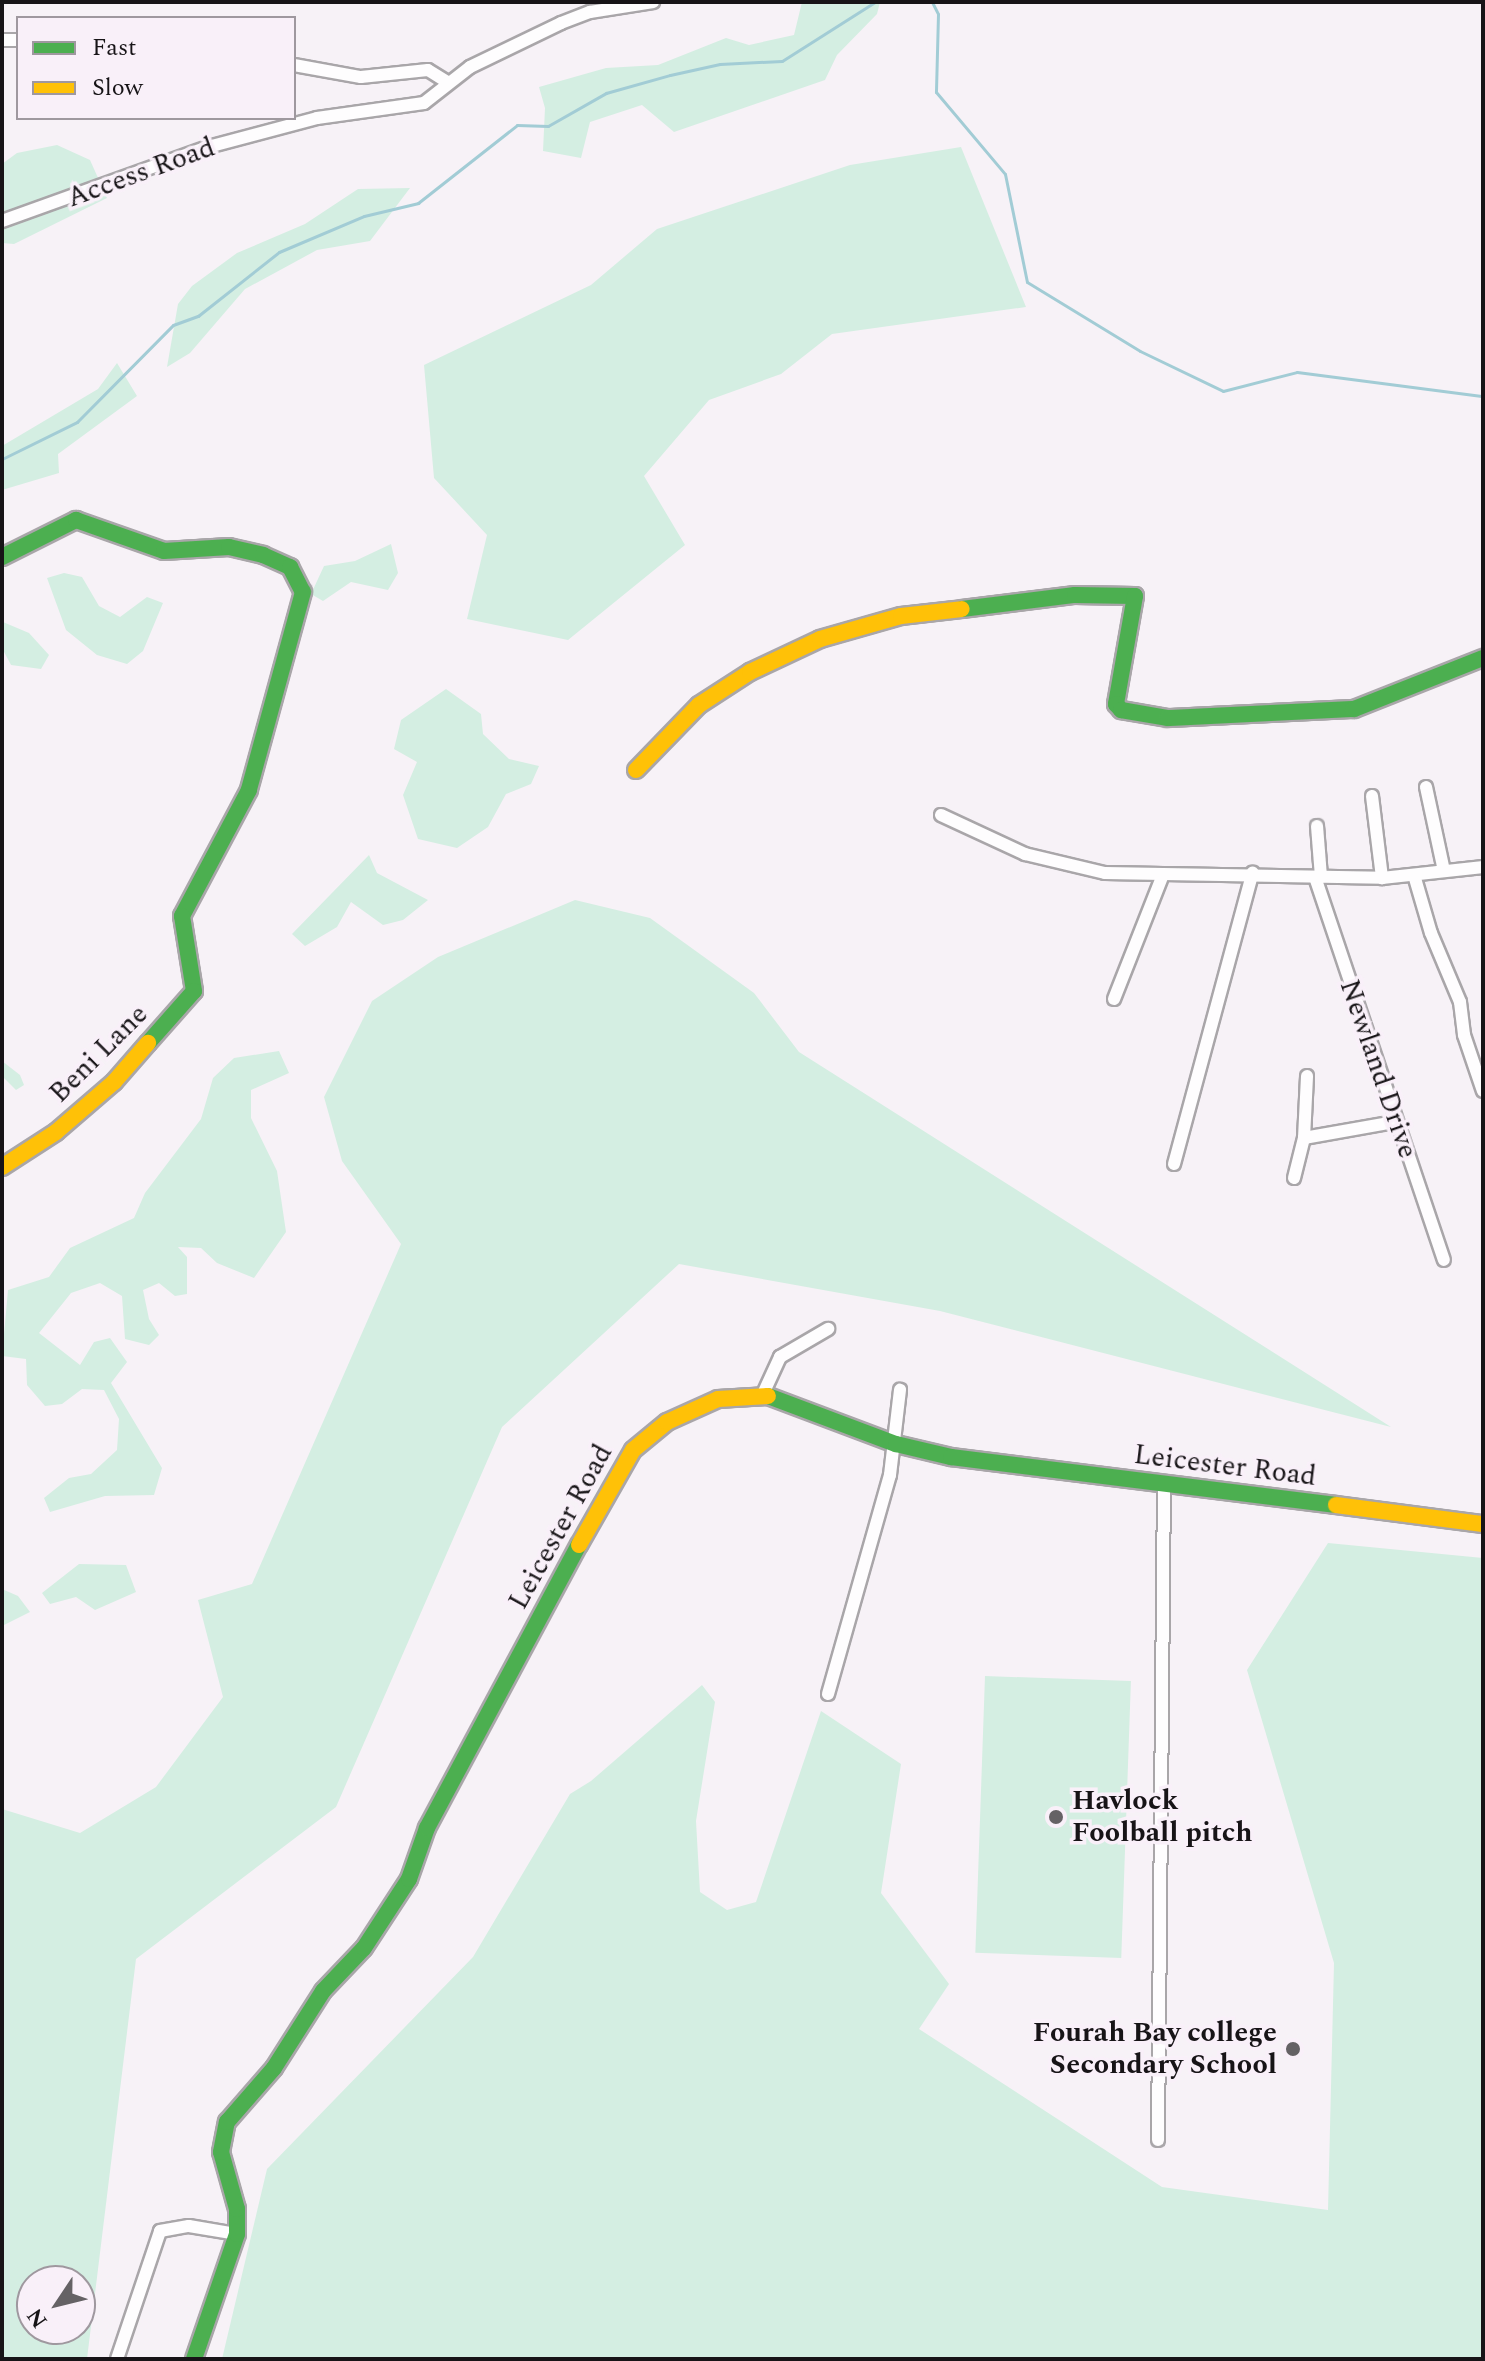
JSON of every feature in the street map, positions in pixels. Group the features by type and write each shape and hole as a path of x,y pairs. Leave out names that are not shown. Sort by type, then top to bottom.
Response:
{"street":[{"name":"Access Road","path":"2,221 208,147 317,118 424,103 435,99 447,82 561,23 590,12 653,2"},
{"path":"296,65 361,77 428,70 447,82"},
{"name":"Beni Lane","path":"2,557 76,520 164,551 229,547 263,555 290,567 303,592 254,777 224,843 184,908 181,923 196,983 188,1000 84,1109 2,1167"},
{"path":"636,770 699,705 780,657 820,639 901,616 1026,600 1135,596 1138,602 1116,704 1121,710 1168,718 1354,709 1483,658"},
{"path":"1426,787 1444,871"},
{"path":"1372,796 1382,878"},
{"path":"941,815 1059,864 1162,877 1253,872 1382,878 1483,867"},
{"name":"Newland Drive","path":"1317,826 1318,877 1394,1122 1444,1260"},
{"path":"1174,1164 1253,872"},
{"path":"1414,875 1431,933 1460,1002 1464,1035 1483,1091"},
{"path":"1114,999 1162,877"},
{"path":"1294,1178 1304,1138 1307,1076"},
{"path":"1304,1138 1394,1122"},
{"path":"763,1394 780,1357 828,1329"},
{"path":"828,1694 858,1600 896,1444 900,1390"},
{"name":"Leicester Road","path":"194,2359 237,2234 237,2209 221,2152 227,2122 274,2068 323,1991 364,1948 409,1879 427,1828 459,1766 628,1458 646,1436 691,1409 730,1396 763,1394 896,1444 985,1462 1483,1524"},
{"path":"1158,2140 1164,1485"},
{"path":"117,2359 160,2231 189,2226 237,2234"}],"green space":[{"path":"802,2 880,2 877,14 837,55 825,80 674,132 642,105 590,122 581,158 543,151 545,108 539,87 606,68 658,65 726,38 749,45 794,35"},
{"path":"57,145 90,160 107,198 14,244 2,243 2,164 17,153"},
{"path":"961,147 1026,307 832,334 781,374 709,400 644,476 685,545 568,640 467,619 487,535 434,478 424,365 591,285 657,229 850,165"},
{"path":"410,188 370,241 317,250 245,289 190,353 167,367 178,304 192,286 237,253 305,224 358,189"},
{"path":"117,363 137,396 58,454 59,473 2,490 2,446 98,389"},
{"path":"391,544 398,573 388,590 351,582 323,601 311,594 324,566 355,561"},
{"path":"64,573 82,577 99,606 120,617 147,597 163,603 143,651 127,664 97,655 66,630 47,578"},
{"path":"3,622 29,633 49,655 41,669 11,665 2,648"},
{"path":"446,689 481,714 483,734 509,759 539,766 531,784 506,794 488,827 457,848 418,839 403,795 417,762 394,749 401,720"},
{"path":"369,855 377,873 428,900 403,920 383,925 351,902 337,927 305,946 292,934"},
{"path":"575,900 650,918 754,993 799,1052 1391,1427 940,1311 679,1264 502,1427 336,1807 136,1959 96,2286 96,2265 16,2265 16,2345 89,2345 87,2359 2,2359 2,1809 80,1833 156,1787 223,1697 198,1600 252,1584 401,1244 342,1161 324,1097 372,1001 438,957"},
{"path":"279,1051 289,1073 251,1090 251,1118 277,1171 286,1232 254,1278 217,1263 201,1248 178,1247 187,1257 187,1294 175,1296 159,1283 143,1290 149,1319 159,1335 149,1345 125,1339 122,1296 100,1283 71,1293 39,1333 80,1365 94,1342 110,1338 127,1362 111,1383 162,1468 154,1495 105,1496 50,1512 44,1498 69,1478 91,1474 117,1450 119,1419 104,1390 82,1389 62,1404 45,1406 27,1385 26,1359 2,1356 8,1290 49,1277 70,1248 134,1218 145,1193 201,1119 213,1078 234,1058"},
{"path":"2,1061 20,1075 24,1085 16,1090 2,1076"},
{"path":"1328,1543 1483,1558 1483,2359 222,2359 267,2169 473,1957 570,1794 591,1781 702,1685 715,1702 696,1821 700,1892 727,1910 756,1902 821,1711 901,1764 881,1893 949,1984 919,2029 1162,2187 1328,2210 1334,1963 1247,1670"},
{"path":"79,1564 126,1565 136,1592 95,1610 76,1597 50,1604 42,1593"},
{"path":"2,1589 18,1596 30,1612 2,1626"},
{"name":"Havlock Foolball pitch","path":"985,1676 1131,1681 1121,1958 975,1953"}],"waterway":[{"path":"2,459 77,422 173,325 198,316 279,252 364,216 418,203 517,125 548,126 606,93 670,75 720,64 782,61 875,2"},
{"path":"932,2 938,14 936,92 1005,174 1027,282 1140,351 1223,391 1297,372 1483,396"}],"traffic: fast":[{"path":"2,557 76,520 164,551 229,547 263,555 290,567 303,592 249,790 182,916 194,991 148,1043"},
{"path":"962,609 1075,595 1135,596 1116,704 1121,710 1168,718 1354,709 1483,658"},
{"path":"768,1396 896,1444 951,1457 1336,1505"},
{"path":"194,2359 237,2234 237,2209 221,2152 227,2122 274,2068 323,1991 364,1948 409,1879 427,1828 579,1545"}],"traffic: slow":[{"path":"636,770 699,705 750,672 820,639 901,616 962,609"},
{"path":"2,1167 56,1132 114,1082 148,1043"},
{"path":"579,1545 633,1450 667,1422 718,1399 768,1396"},
{"path":"1336,1505 1483,1524"}],"place":[{"name":"Havlock Foolball pitch","path":"1056,1817"},
{"name":"Fourah Bay college Secondary School","path":"1293,2049"}]}
